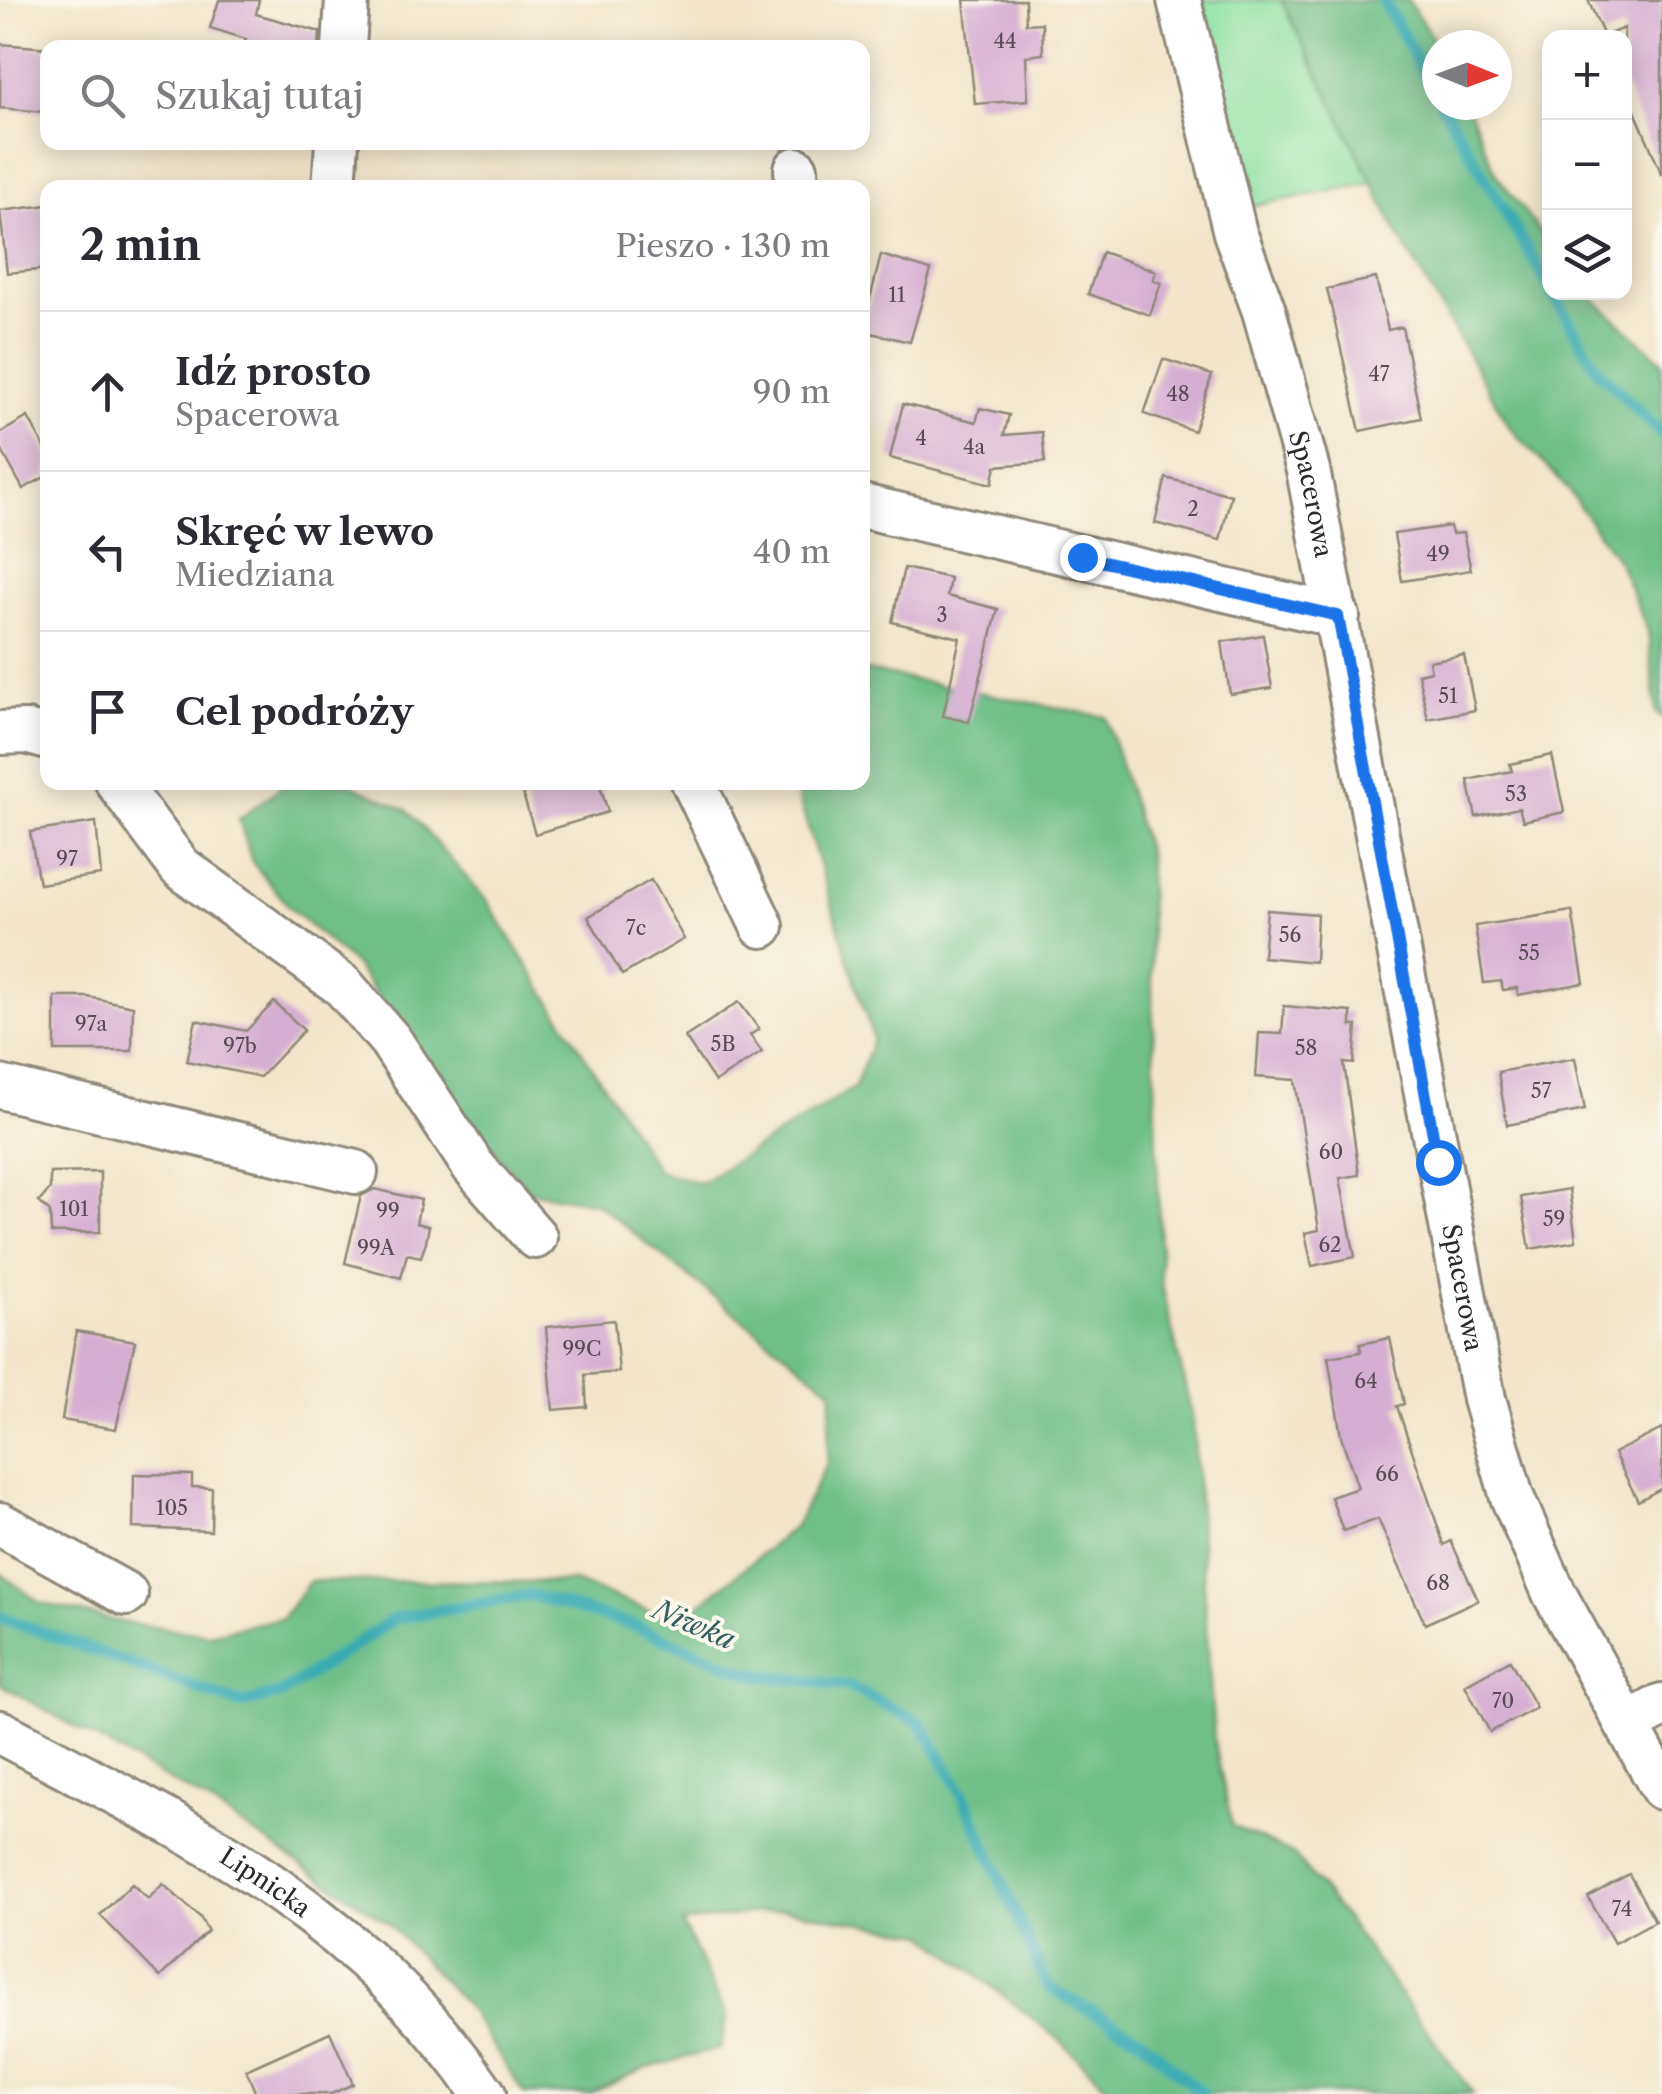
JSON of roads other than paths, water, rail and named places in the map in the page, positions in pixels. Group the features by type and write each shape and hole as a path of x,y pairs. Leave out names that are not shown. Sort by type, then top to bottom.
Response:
{"street":[{"path":"345,40 348,0"},
{"name":"Spacerowa","path":"1178,0 1235,233 1284,378 1338,616 1484,1398 1512,1497 1548,1579 1645,1715 1662,1788"},
{"path":"335,180 336,150"},
{"path":"870,508 1338,616"},
{"path":"0,733 40,736"},
{"path":"123,790 180,867 342,986 390,1040 472,1166 535,1237"},
{"path":"696,790 762,926"},
{"path":"0,1087 356,1172"},
{"path":"0,1524 126,1594"},
{"name":"Lipnicka","path":"0,1732 163,1815 329,1926 427,2016 484,2094"}],"waterway":[{"path":"1383,0 1422,69"},
{"path":"1451,120 1542,274"},
{"path":"1557,300 1597,369 1662,434"},
{"name":"Niwka","path":"0,1617 241,1704 280,1694 396,1618 530,1595 635,1626 750,1674 848,1686 921,1723 964,1797 1048,1987 1141,2039 1202,2094"}]}
